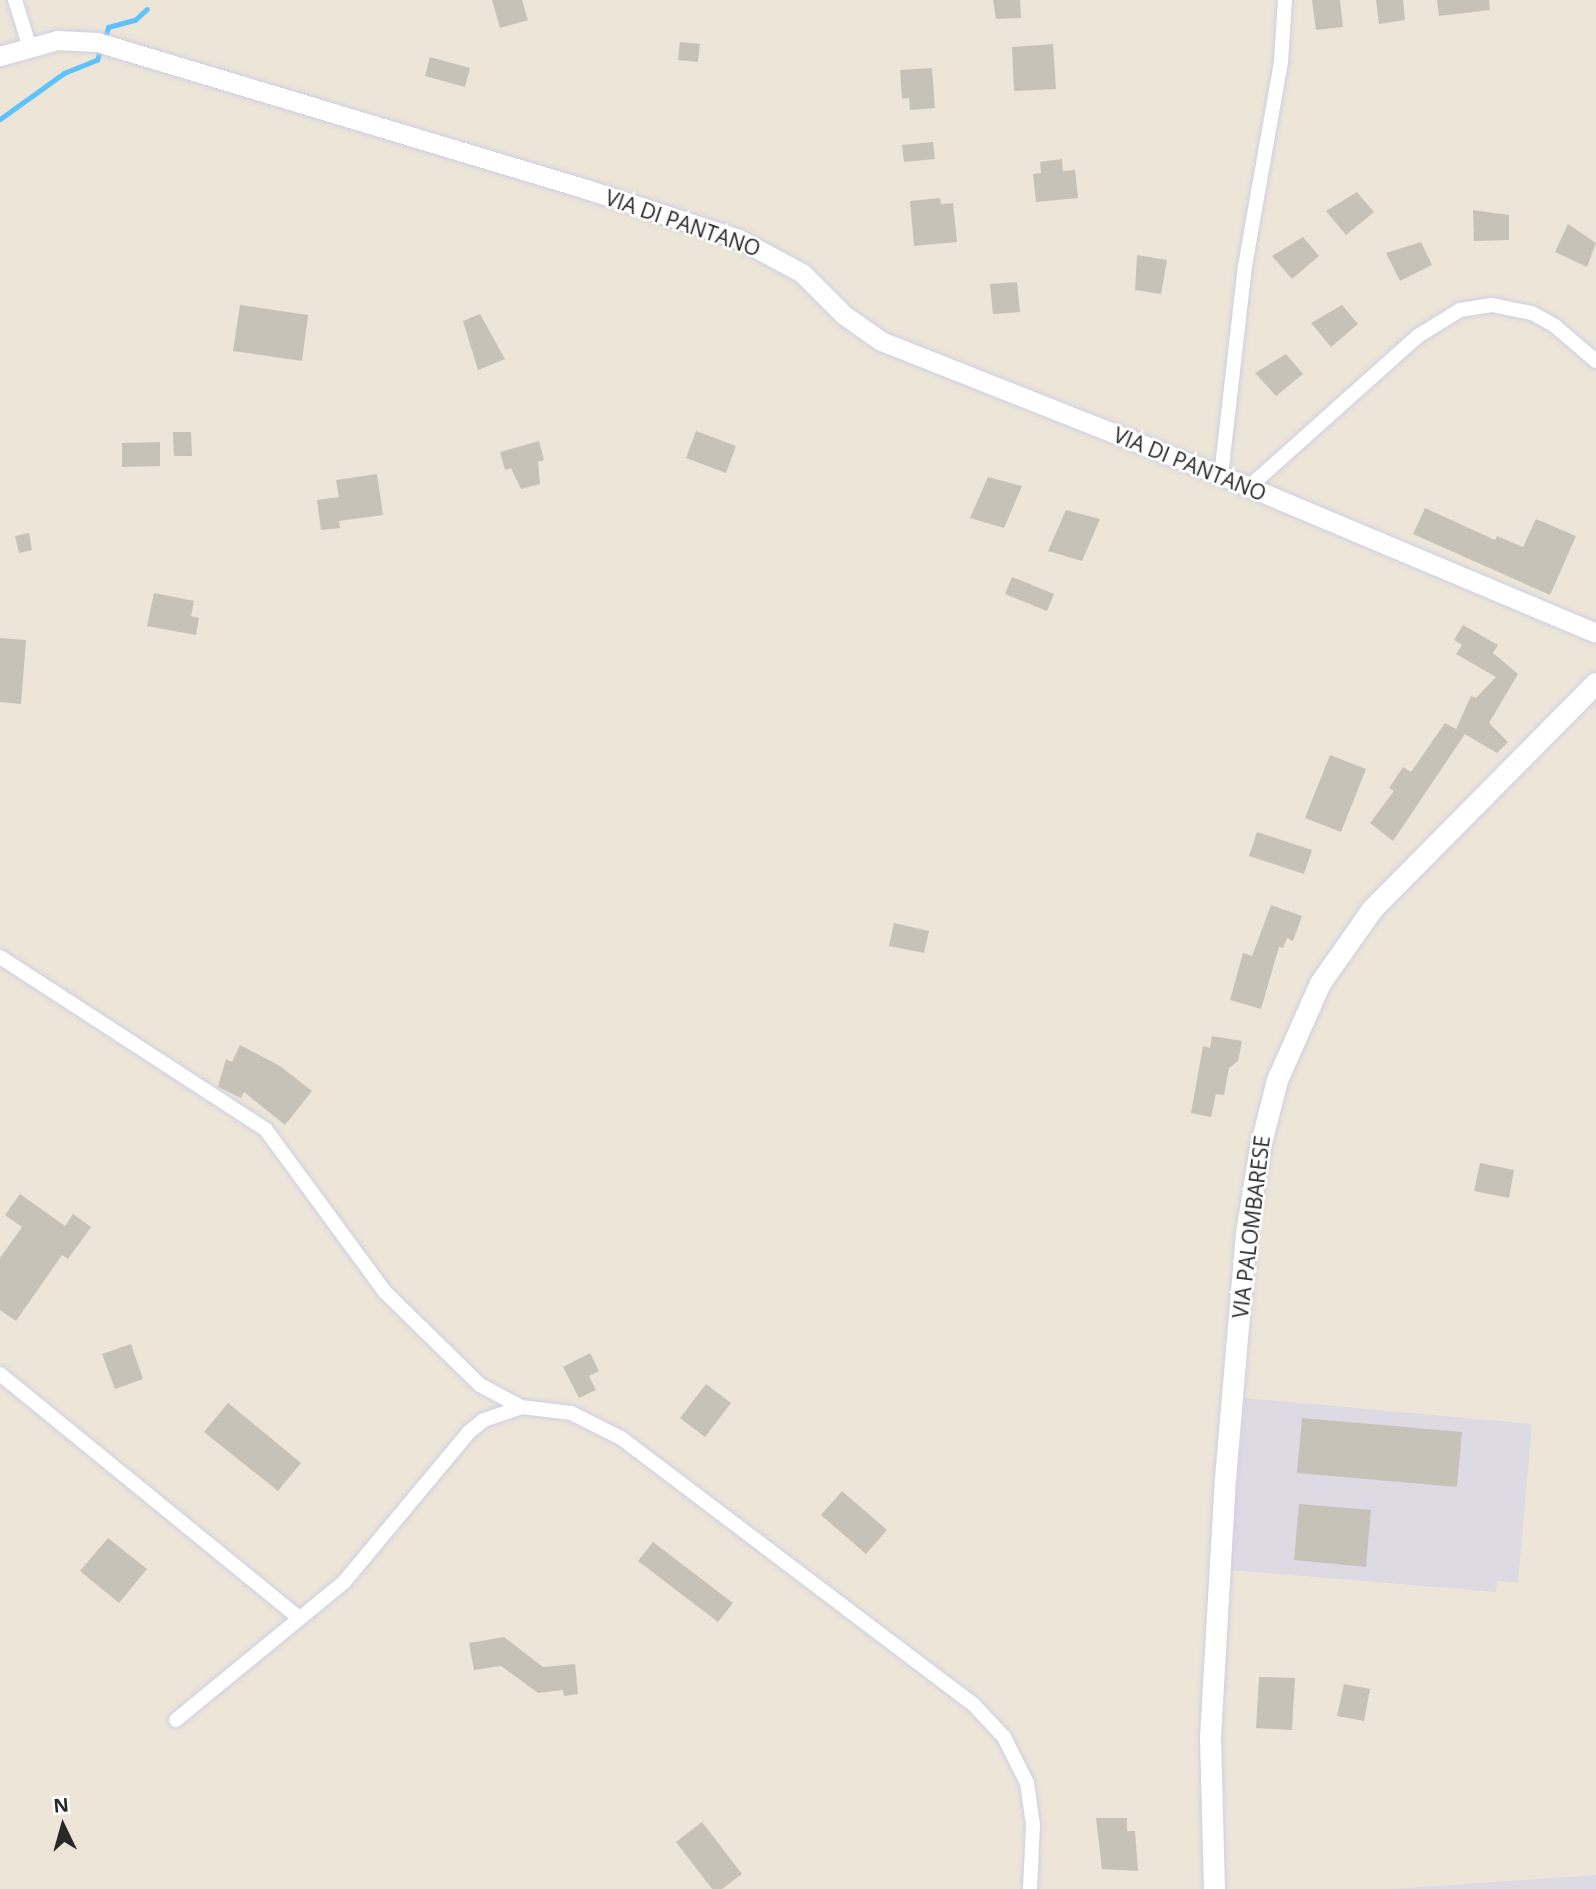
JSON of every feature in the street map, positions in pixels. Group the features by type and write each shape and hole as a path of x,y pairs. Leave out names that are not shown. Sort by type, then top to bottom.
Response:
{"main road":[{"name":"VIA PALOMBARESE","path":"1214,1889 1210,1737 1225,1478 1246,1233 1259,1147 1276,1080 1320,983 1372,909 1596,683"}],"street":[{"path":"15,0 29,45"},
{"path":"1221,476 1259,172 1281,62 1285,0"},
{"name":"VIA DI PANTANO","path":"0,56 29,45 74,39 114,46 569,183 739,240 802,273 876,339 1250,487 1596,633"},
{"path":"1250,487 1418,336 1460,310 1492,305 1532,313 1555,326 1596,361"},
{"path":"0,957 259,1125 292,1160 402,1311 480,1385 521,1407 571,1413 621,1438 881,1630 981,1711 1004,1737 1027,1783 1033,1825 1030,1889"},
{"path":"0,1374 299,1618"},
{"path":"176,1720 352,1574 468,1432 484,1420 521,1407"}],"shaded area":[{"path":"1245,1398 1532,1424 1518,1583 1497,1581 1496,1592 1230,1570"},
{"path":"1596,1875 1596,1889 1391,1889"}],"building":[{"path":"492,0 522,0 528,20 500,28"},
{"path":"993,0 1020,0 1021,18 996,19"},
{"path":"1312,0 1340,0 1343,27 1316,30"},
{"path":"1376,0 1403,0 1405,20 1379,24"},
{"path":"1437,0 1489,0 1490,10 1439,16"},
{"path":"680,42 700,44 698,62 678,60"},
{"path":"1053,44 1056,89 1014,91 1012,47"},
{"path":"430,57 470,68 465,87 425,76"},
{"path":"932,68 935,108 910,110 909,98 902,99 900,70"},
{"path":"933,142 935,159 904,162 902,145"},
{"path":"1062,159 1063,171 1075,170 1078,198 1036,202 1033,174 1041,173 1040,162"},
{"path":"1357,192 1374,212 1346,235 1326,211"},
{"path":"940,198 941,204 953,203 957,242 914,246 910,201"},
{"path":"1473,210 1509,215 1509,240 1474,241"},
{"path":"1568,224 1596,243 1587,267 1555,252"},
{"path":"1303,237 1319,256 1292,279 1272,256"},
{"path":"1421,242 1432,265 1400,281 1386,253"},
{"path":"1137,255 1167,260 1161,294 1135,290"},
{"path":"1017,282 1020,312 993,314 990,284"},
{"path":"240,305 308,315 302,361 233,351"},
{"path":"1342,305 1358,324 1331,347 1311,323"},
{"path":"480,314 505,359 478,370 463,321"},
{"path":"1286,354 1303,374 1276,396 1255,373"},
{"path":"696,431 736,446 726,473 686,458"},
{"path":"173,432 191,432 192,456 174,456"},
{"path":"539,441 544,460 538,462 540,484 521,489 511,468 505,470 500,452"},
{"path":"160,442 160,466 122,467 122,443"},
{"path":"377,474 383,515 339,521 340,528 321,530 317,500 339,497 336,480"},
{"path":"988,477 1022,486 1004,528 970,518"},
{"path":"1425,508 1495,540 1497,536 1523,547 1536,519 1576,536 1550,595 1413,534"},
{"path":"1066,510 1100,519 1082,561 1048,551"},
{"path":"29,533 32,550 19,553 15,536"},
{"path":"1012,577 1054,594 1047,611 1005,594"},
{"path":"154,593 194,601 191,616 199,618 196,635 147,626"},
{"path":"1463,625 1498,645 1493,653 1518,674 1489,723 1508,742 1497,753 1456,729 1471,696 1476,698 1496,677 1456,654 1462,645 1454,640"},
{"path":"0,638 26,640 21,704 0,702"},
{"path":"1445,723 1465,734 1393,841 1370,823 1394,791 1389,788 1403,767 1411,772"},
{"path":"1330,755 1366,769 1341,832 1305,818"},
{"path":"1257,832 1312,850 1304,874 1249,856"},
{"path":"1271,905 1302,916 1293,941 1287,938 1283,948 1279,947 1261,1009 1230,1000 1243,953 1252,956"},
{"path":"894,923 929,931 924,953 889,946"},
{"path":"1212,1036 1242,1041 1238,1061 1229,1068 1224,1095 1216,1094 1211,1117 1191,1113 1203,1046 1210,1048"},
{"path":"240,1045 280,1066 312,1091 285,1125 244,1092 241,1098 218,1087 226,1059 232,1062"},
{"path":"1480,1163 1514,1170 1509,1198 1474,1191"},
{"path":"20,1194 65,1226 73,1214 91,1227 68,1259 62,1255 16,1321 0,1310 0,1258 22,1227 5,1215"},
{"path":"131,1344 143,1379 115,1389 102,1354"},
{"path":"590,1353 599,1371 589,1376 596,1390 579,1398 563,1367"},
{"path":"706,1384 731,1403 705,1437 680,1418"},
{"path":"228,1403 301,1463 278,1491 204,1432"},
{"path":"1302,1418 1462,1432 1457,1487 1297,1473"},
{"path":"842,1491 887,1530 866,1554 821,1515"},
{"path":"1299,1504 1371,1510 1366,1567 1294,1560"},
{"path":"108,1538 147,1569 119,1603 80,1571"},
{"path":"653,1542 733,1603 718,1622 638,1561"},
{"path":"504,1637 543,1667 575,1664 578,1694 564,1696 563,1690 538,1693 501,1666 474,1670 469,1643"},
{"path":"1259,1677 1295,1678 1292,1730 1256,1728"},
{"path":"1344,1684 1370,1689 1364,1721 1337,1716"},
{"path":"1096,1818 1127,1818 1127,1831 1135,1831 1138,1871 1102,1869"},
{"path":"702,1822 742,1874 722,1889 712,1889 676,1842"}],"waterway":[{"path":"106,35 108,27 135,20 147,9"},
{"path":"0,119 64,73 97,60 100,50"}]}
